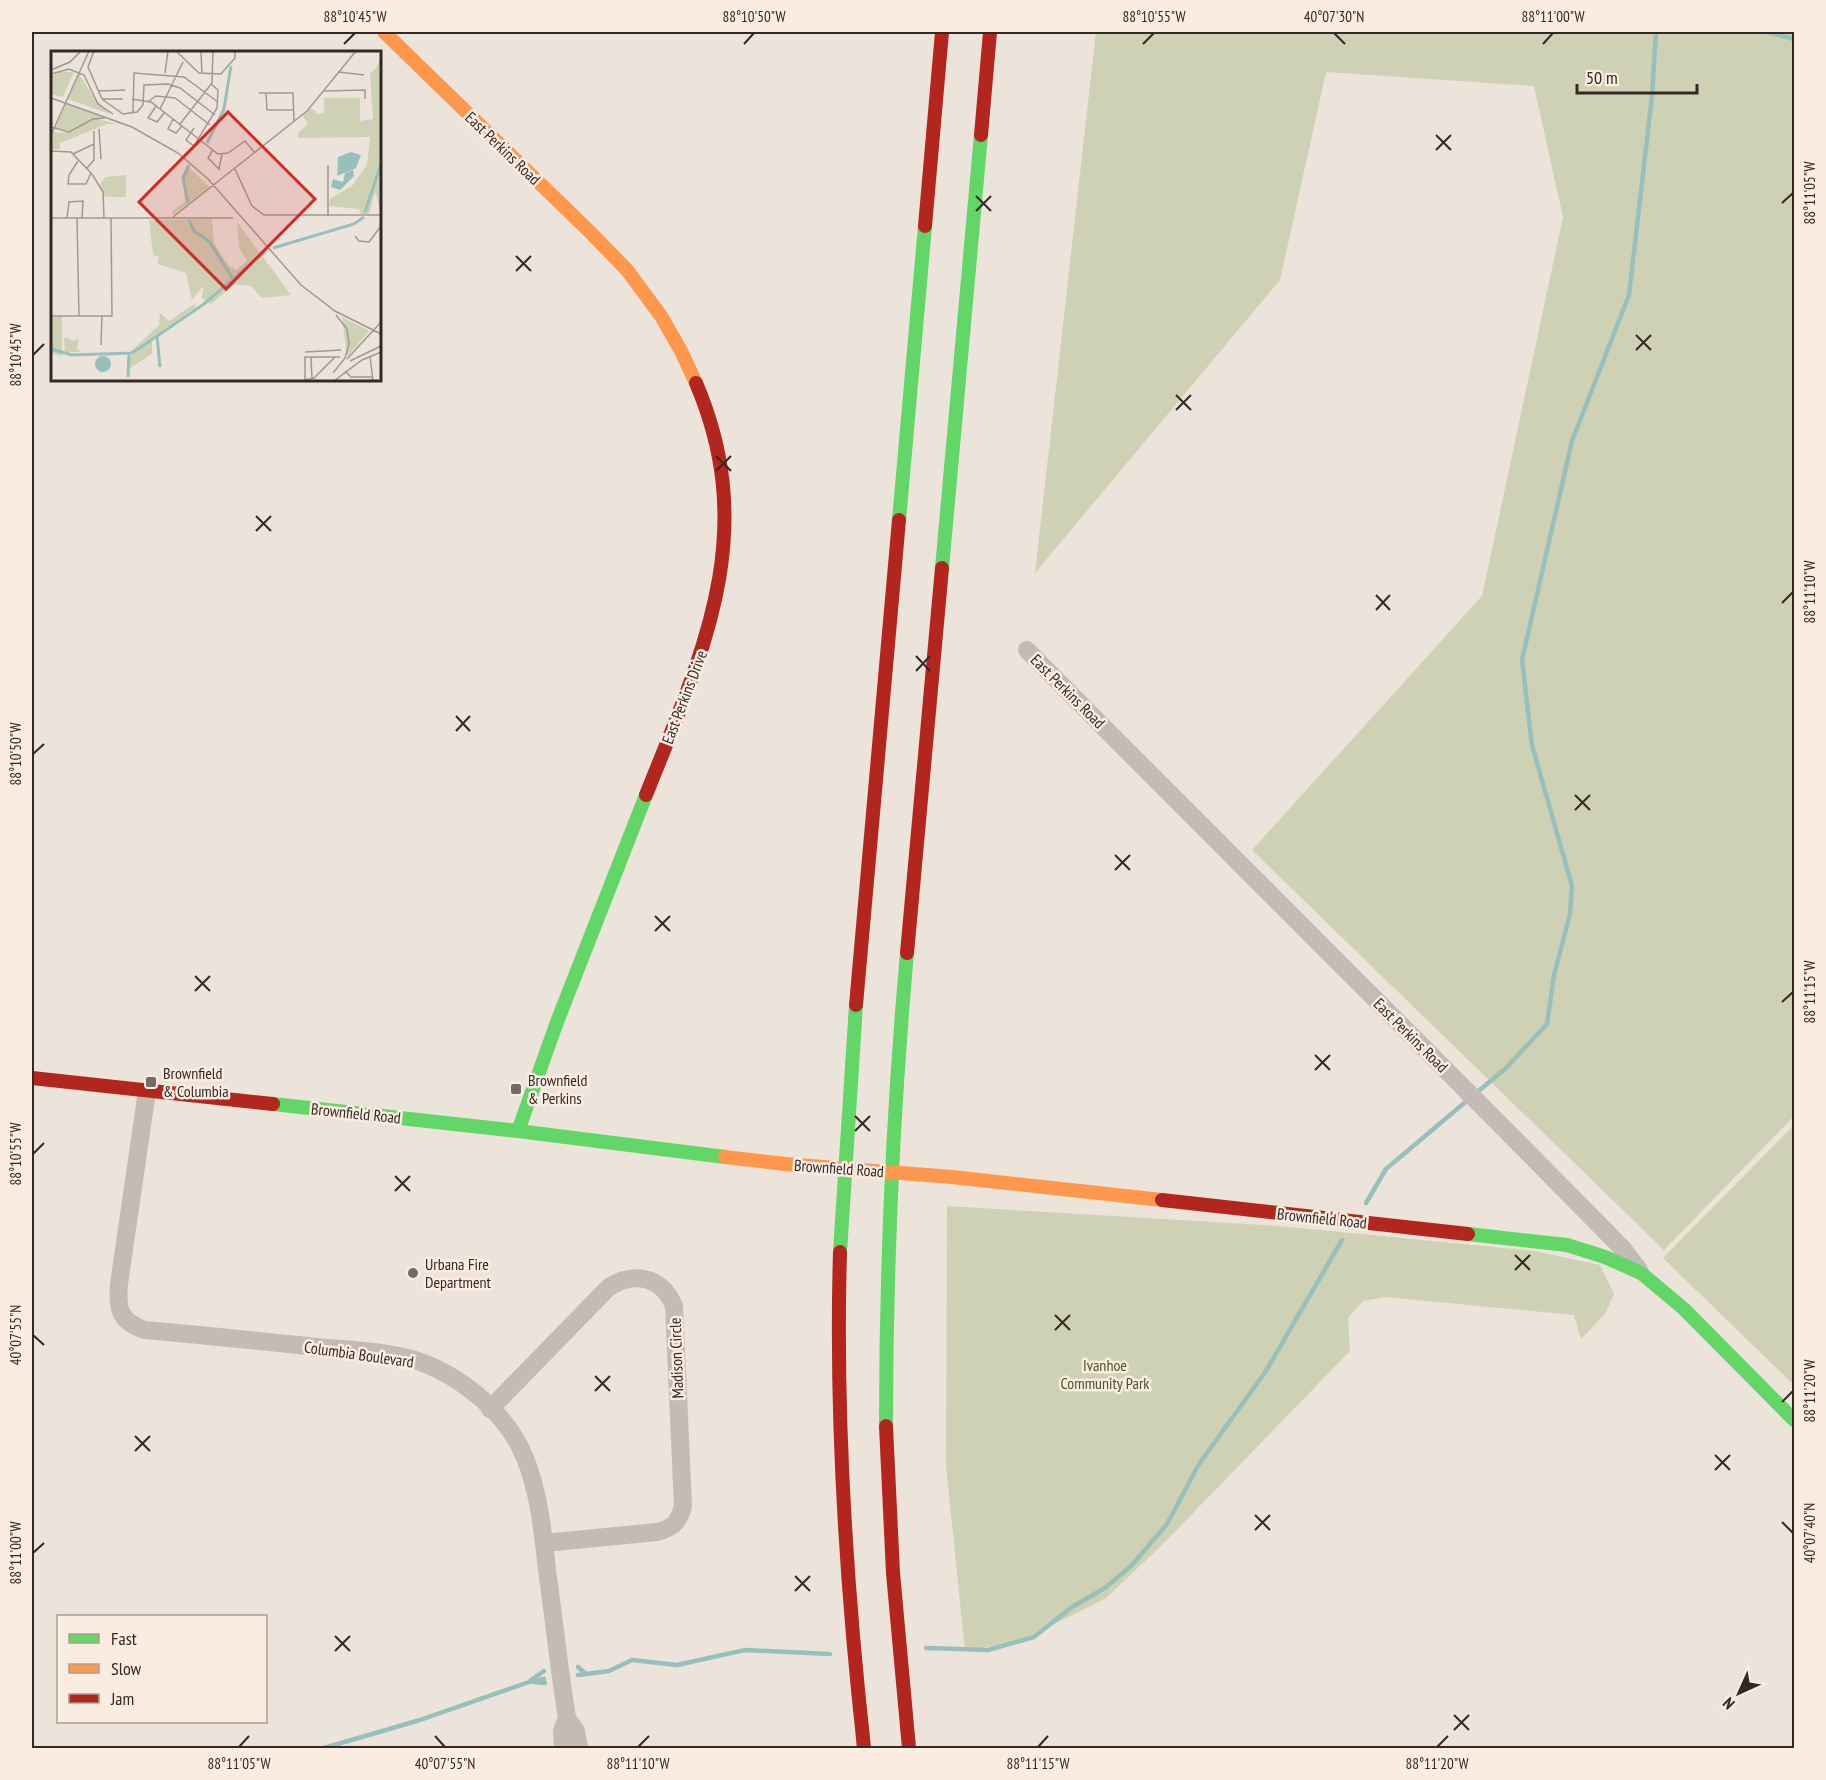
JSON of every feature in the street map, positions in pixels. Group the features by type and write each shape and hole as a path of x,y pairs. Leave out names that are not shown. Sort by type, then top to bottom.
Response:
{"main road":[{"name":"East Perkins Road","path":"384,32 589,231 621,265"},
{"path":"864,1749 853,1651 843,1524 839,1384 840,1249 855,1024 942,32"},
{"path":"909,1749 892,1562 886,1450 886,1306 900,1032 990,32"},
{"name":"East Perkins Drive","path":"518,1131 557,1022 696,668 712,619 720,579 725,508 720,463 710,419 684,354 661,315 637,282 621,265"},
{"name":"Brownfield Road","path":"32,1078 518,1131 785,1164 952,1177 1556,1244 1605,1257 1641,1273"},
{"name":"East Perkins Road","path":"1641,1273 1684,1309 1794,1420"}],"street":[{"name":"East Perkins Road","path":"1027,650 1460,1083 1623,1249 1641,1273"},
{"name":"Columbia Boulevard","path":"147,1091 119,1284 119,1310 124,1319 146,1330 362,1351 409,1358 446,1374 490,1408 511,1433 525,1458 534,1491 544,1543 567,1718 576,1731 579,1749"},
{"name":"Madison Circle","path":"490,1408 615,1283 629,1278 640,1278 654,1282 664,1288 669,1295 674,1306 675,1318 683,1506 680,1516 669,1529 657,1532 544,1543"},
{"name":"Columbia Boulevard","path":"563,1749 562,1731 567,1718"}],"green space":[{"path":"1096,32 1794,32 1794,1116 1664,1250 1252,850 1482,596 1563,217 1534,86 1326,72 1280,280 1035,573"},
{"path":"1794,1125 1794,1385 1663,1258"},
{"name":"Ivanhoe Community Park","path":"947,1206 1280,1226 1534,1251 1600,1265 1614,1294 1605,1314 1581,1339 1574,1315 1386,1297 1363,1301 1348,1318 1350,1351 1162,1545 1105,1599 1020,1641 965,1651 946,1466"}],"waterway":[{"path":"1475,1094 1506,1068 1547,1024 1554,975 1570,914 1572,886 1532,745 1522,660 1572,441 1629,295 1652,96 1656,32"},
{"path":"1767,32 1794,39"},
{"path":"1366,1203 1386,1169 1469,1099"},
{"path":"926,1648 988,1650 1034,1637 1072,1607 1105,1588 1132,1565 1167,1524 1199,1464 1266,1371 1342,1240"},
{"path":"578,1675 609,1671 632,1660 677,1665 745,1650 830,1654"},
{"path":"578,1667 585,1673"},
{"path":"531,1680 544,1671"},
{"path":"324,1748 420,1720 529,1682 544,1679"},
{"path":"534,1682 545,1683"}],"traffic: fast":[{"path":"942,568 981,135"},
{"path":"899,520 925,226"},
{"path":"518,1131 557,1022 646,795"},
{"path":"886,1426 891,1189 907,953"},
{"path":"840,1252 856,1005"},
{"path":"273,1104 725,1157"},
{"path":"1468,1234 1567,1245 1605,1257 1641,1273 1684,1309 1794,1420"}],"traffic: slow":[{"path":"384,32 627,270 661,316 696,383"},
{"path":"725,1157 952,1177 1162,1200"}],"traffic: jam":[{"path":"925,226 942,32"},
{"path":"981,135 990,32"},
{"path":"646,795 687,693 704,643 716,593 724,543 723,492 715,439 696,383"},
{"path":"856,1005 899,520"},
{"path":"907,953 942,568"},
{"path":"32,1078 273,1104"},
{"path":"1162,1200 1468,1234"},
{"path":"840,1252 839,1376 843,1500 864,1748"},
{"path":"886,1426 893,1573 909,1748"}],"place":[{"name":"Brownfield & Columbia","path":"151,1082"},
{"name":"Brownfield & Perkins","path":"516,1089"},
{"name":"Urbana Fire Department","path":"413,1273"}]}
